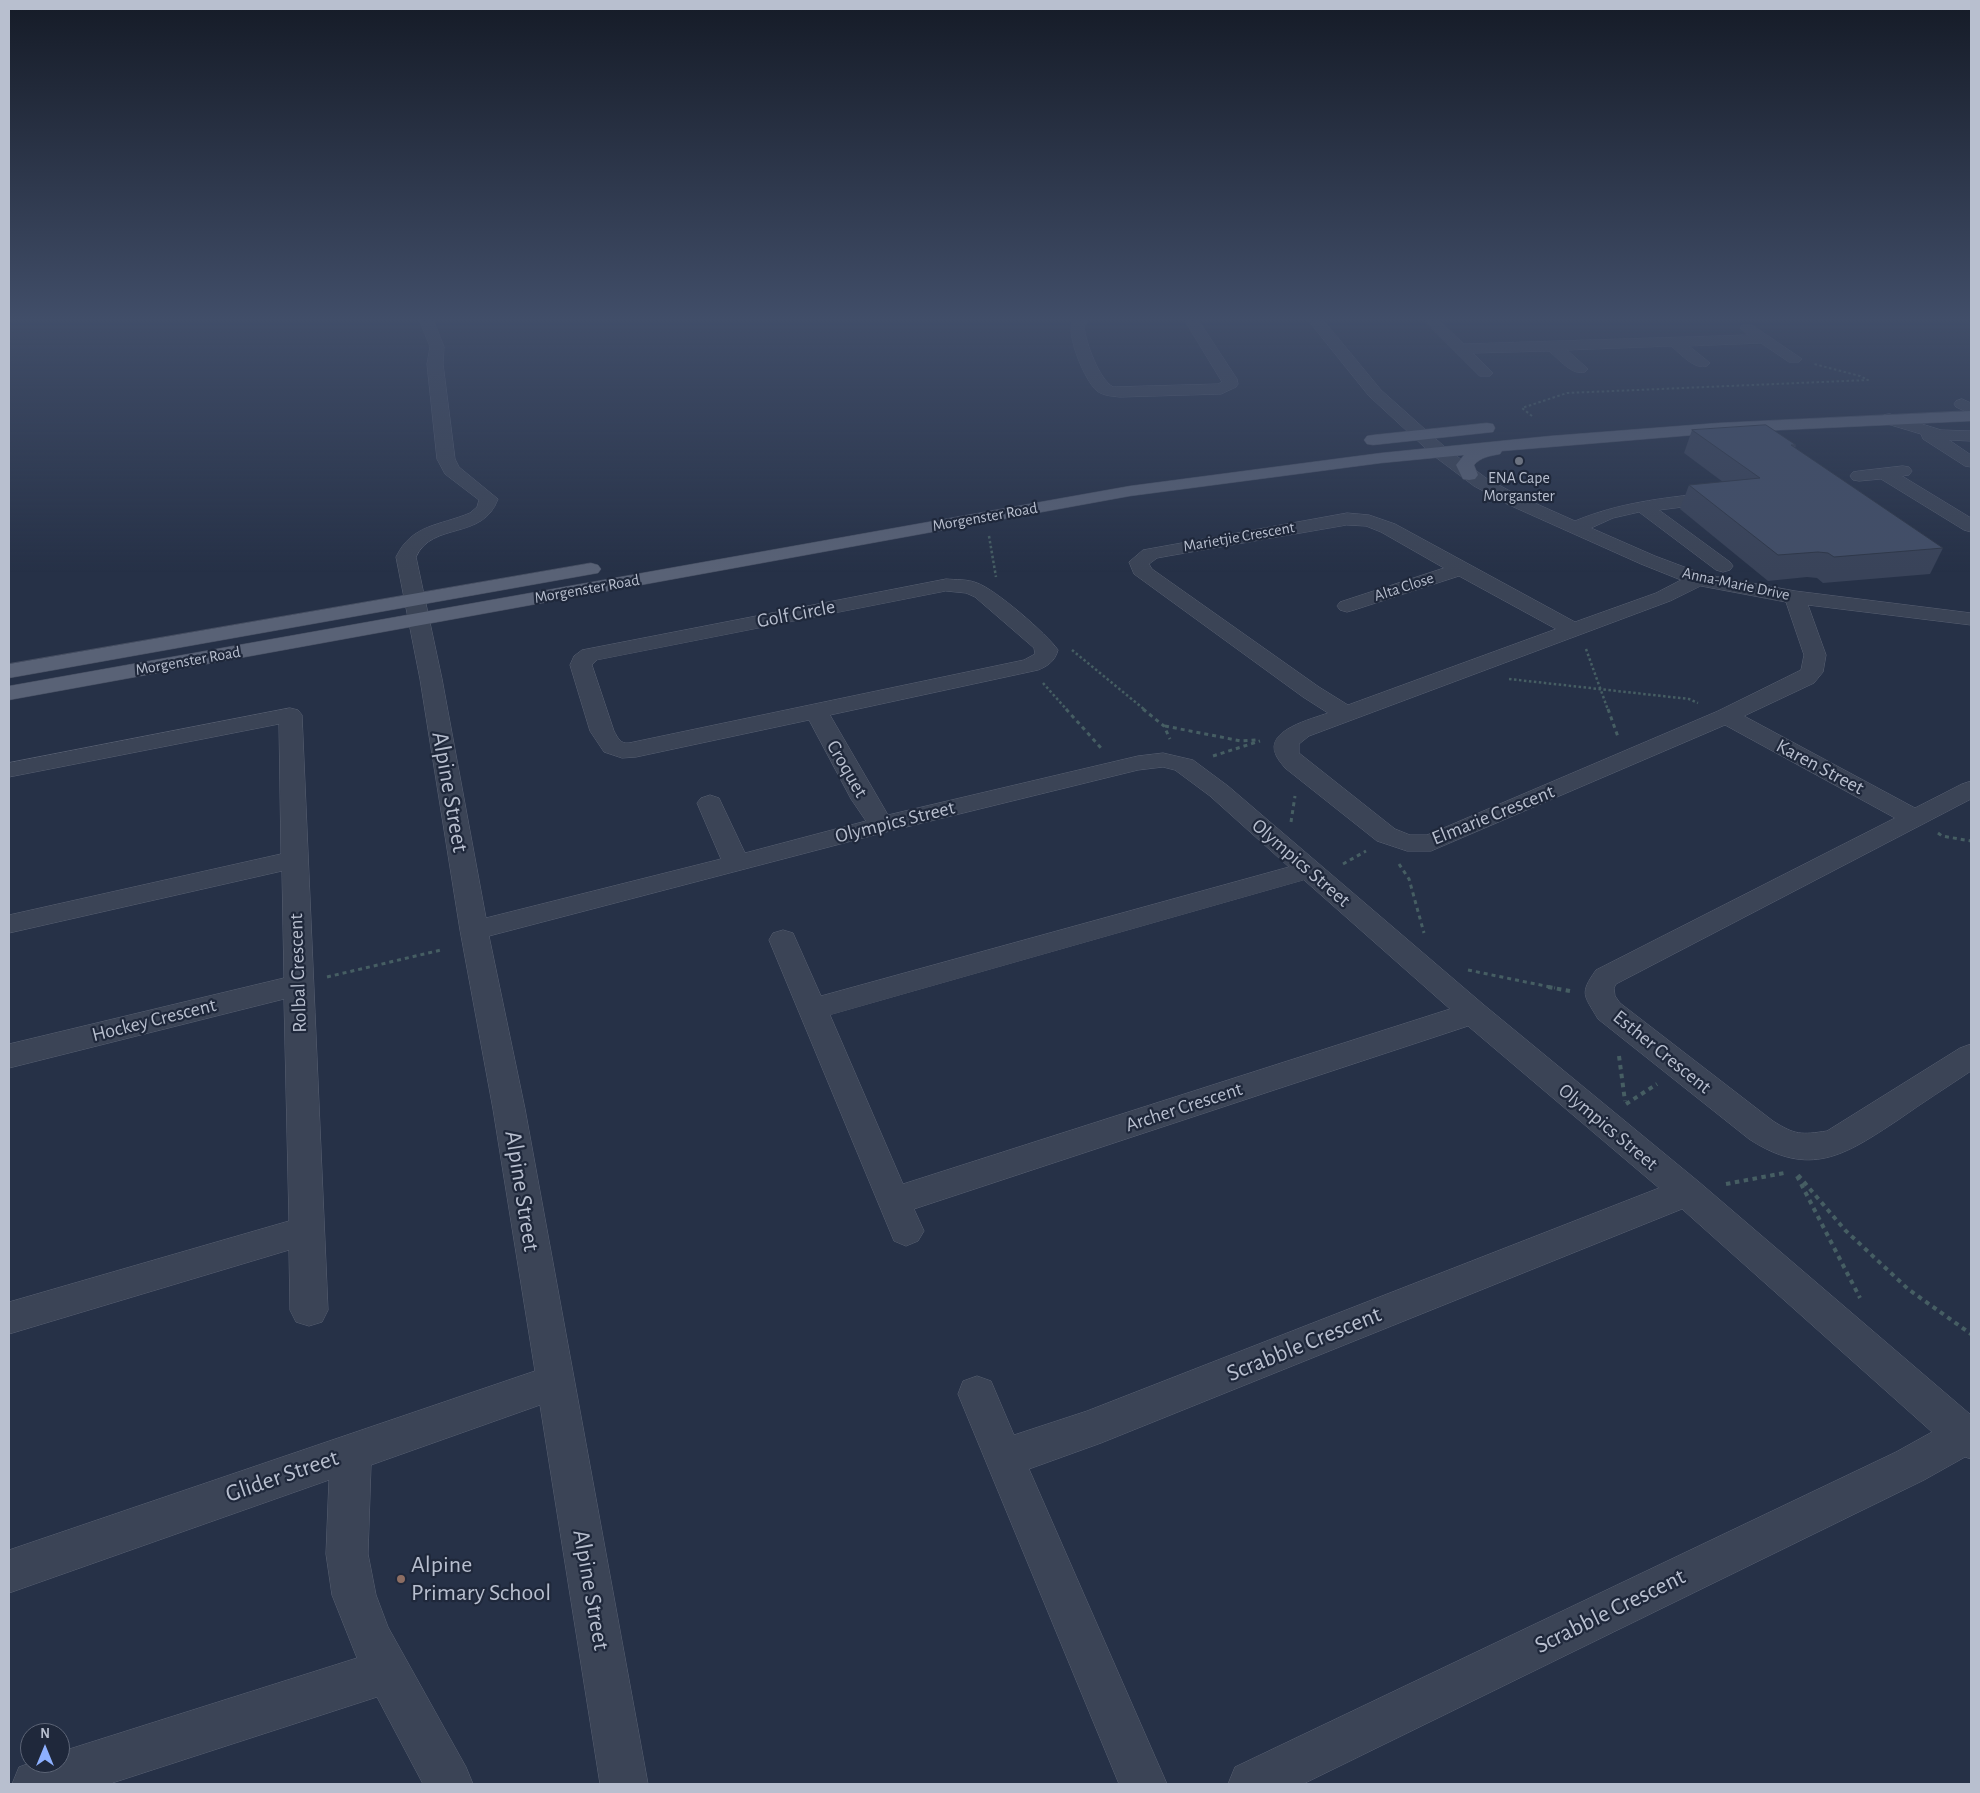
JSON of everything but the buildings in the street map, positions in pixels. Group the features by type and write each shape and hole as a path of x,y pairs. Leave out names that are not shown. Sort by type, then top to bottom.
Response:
{"main road":[{"name":"Morgenster Road","path":"9,671 417,609 1130,491 1272,471 1550,440 1718,428 1890,419 1969,408"},
{"name":"Morgenster Road","path":"1691,414 1969,408"},
{"path":"1357,442 1504,426"},
{"path":"1469,475 1465,465 1467,461 1478,454 1539,444 1550,440"},
{"name":"Morgenster Road","path":"932,508 1164,468"},
{"name":"Morgenster Road","path":"9,693 417,609 613,565"}],"street":[{"name":"Alpine Street","path":"440,405 446,459 451,470 489,499 489,502 481,514 429,533 412,545 406,557 509,1110 624,1784"},
{"name":"Anna-Marie Drive","path":"1388,405 1440,452 1469,475 1497,492 1655,563 1698,579 1795,597 1971,619"},
{"path":"1890,419 1922,430 1948,436 1971,436"},
{"path":"1922,430 1971,462"},
{"path":"1859,476 1914,471"},
{"path":"1884,473 1971,526"},
{"path":"1576,527 1607,514 1642,506 1708,499"},
{"path":"1642,506 1723,566"},
{"name":"Marietjie Crescent","path":"1346,714 1311,692 1145,573 1141,570 1139,562 1150,554 1168,550 1347,519 1364,520 1381,525 1571,632"},
{"name":"Alta Close","path":"1347,606 1461,569"},
{"path":"1294,763 1287,754 1287,741 1301,732 1663,597 1698,579"},
{"name":"Golf Circle","path":"946,585 970,587 988,597 1042,643 1047,650 1042,660 1027,666 652,747 617,750 610,746 601,730 582,665 582,661 596,653 946,585"},
{"name":"Elmarie Crescent","path":"1294,763 1380,831 1407,843 1431,843 1726,716 1793,685 1812,672 1815,655 1795,597"},
{"name":"Rolbal Crescent","path":"9,770 290,706 294,860 311,981 307,1230 309,1310"},
{"name":"Croquet","path":"816,712 864,799 881,825"},
{"name":"Karen Street","path":"1726,716 1915,818"},
{"name":"Olympics Street","path":"474,930 736,864 881,825 1118,767 1163,760 1184,765 1219,791 1473,1014 1687,1192 1968,1437"},
{"name":"Esther Crescent","path":"1971,789 1606,977 1599,987 1600,997 1609,1011 1761,1130 1778,1141 1793,1146 1810,1147 1834,1142 1860,1128 1971,1056"},
{"path":"710,803 736,864"},
{"path":"9,924 294,860"},
{"path":"812,1009 1308,870"},
{"path":"783,940 906,1231"},
{"name":"Hockey Crescent","path":"9,1056 311,981"},
{"name":"Archer Crescent","path":"894,1201 1473,1014"},
{"name":"Scrabble Crescent","path":"1004,1458 1087,1430 1687,1192"},
{"path":"9,1318 307,1230"},
{"name":"Glider Street","path":"9,1571 556,1382"},
{"path":"977,1394 1143,1784"},
{"name":"Scrabble Crescent","path":"1252,1784 1968,1437"},
{"path":"350,1453 347,1554 354,1595 371,1640 449,1784"},
{"path":"36,1784 388,1671"}],"path":[{"path":"1532,405 1522,408 1532,416"},
{"path":"988,534 997,581 988,597"},
{"path":"1571,632 1583,641 1622,749 1634,756"},
{"path":"1047,650 1070,649 1164,726 1241,741 1263,740 1184,765"},
{"path":"1482,664 1508,679 1689,698 1726,716"},
{"path":"1027,666 1118,767"},
{"path":"1294,763 1298,777 1290,832 1308,870 1332,869 1379,843 1400,840"},
{"path":"1400,840 1389,848 1408,879 1426,940 1423,970 1441,964 1600,997"},
{"path":"311,981 441,950"},
{"path":"1601,1120 1682,1068"},
{"path":"1687,1192 1794,1171"},
{"path":"1794,1171 1860,1298 1830,1317"},
{"path":"1794,1171 1845,1230 1908,1289 1971,1334"}],"place":[{"name":"ENA Cape Morganster","path":"1519,461"},
{"name":"Alpine Primary School","path":"401,1579"}]}
